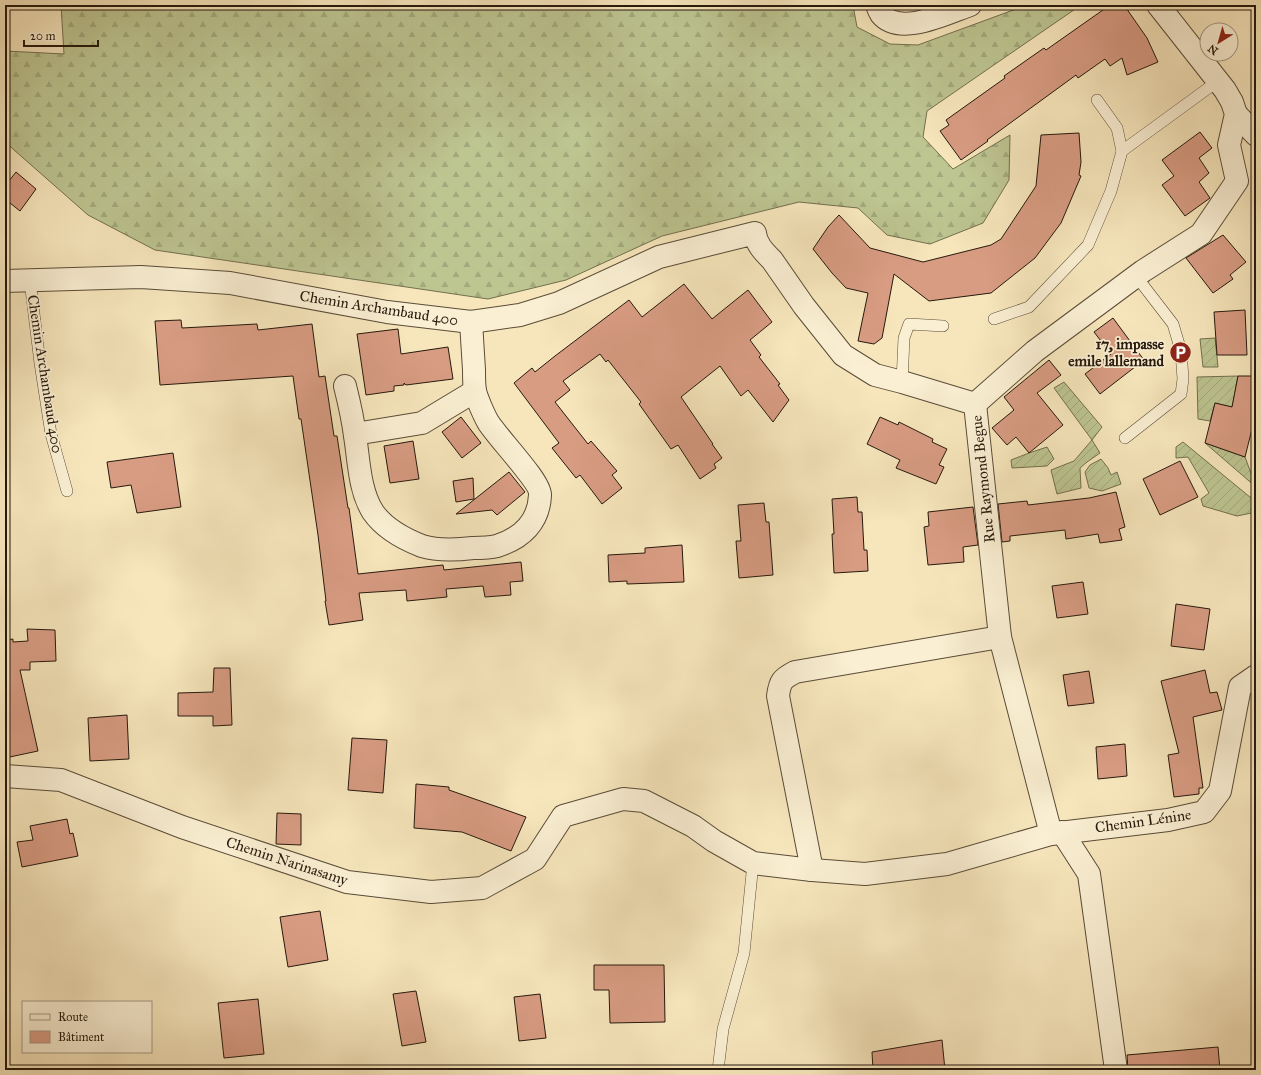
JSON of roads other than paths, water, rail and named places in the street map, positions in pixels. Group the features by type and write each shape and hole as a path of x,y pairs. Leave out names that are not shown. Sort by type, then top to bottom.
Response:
{"street":[{"path":"877,5 880,13 891,21 906,24 922,22 970,5"},
{"path":"1158,5 1218,81 1232,102 1236,114 1256,135"},
{"name":"Rue Raymond Begue","path":"1116,1070 1089,874 1056,833 1000,637 975,404 1035,352 1136,276 1201,234 1237,181 1229,144 1236,114"},
{"name":"Chemin Archambaud 400","path":"5,281 141,277 230,283 388,312 471,322 520,315 559,304 660,257 755,233 755,240 772,260 804,306 843,356 875,375 975,404"},
{"path":"345,386 355,434 363,487 373,512 384,524 402,536 423,546 442,550 461,550 495,546 508,542 521,535 529,526 538,511 540,493 539,488 488,422 475,391 471,322"},
{"path":"355,434 422,423 475,391"},
{"path":"812,870 778,696 779,688 783,679 795,672 1000,637"},
{"name":"Chemin Lénine","path":"1056,833 1168,820 1204,812 1220,791 1240,687 1256,676"},
{"name":"Chemin Narinasamy","path":"5,776 61,780 182,827 347,882 431,892 482,888 535,859 563,816 623,800 644,802 693,826 714,841 753,863 812,870 865,874 947,864 1056,833"}],"lane":[{"path":"1122,151 1218,81"},
{"path":"994,319 1029,307 1088,245 1112,191 1122,151 1117,128 1097,100"},
{"path":"1125,438 1181,394 1183,379 1180,351 1173,324 1136,276"},
{"name":"Chemin Archambaud 400","path":"30,280 40,363 51,434 67,491"},
{"path":"902,382 904,338 909,324 943,326"},
{"path":"718,1070 723,1029 744,953 753,863"}],"place":[{"name":"17, impasse emile lallemand","path":"1180,353"}]}
